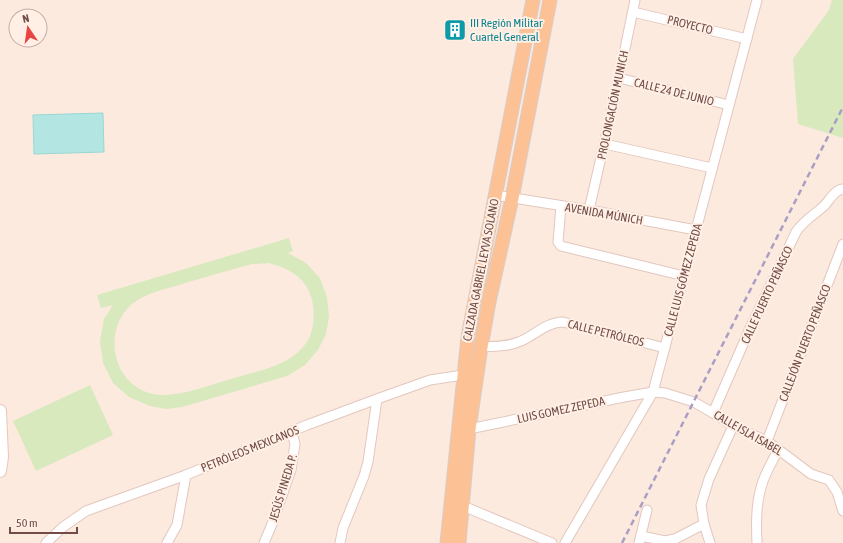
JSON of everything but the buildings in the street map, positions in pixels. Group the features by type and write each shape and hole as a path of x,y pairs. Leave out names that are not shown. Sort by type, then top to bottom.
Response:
{"main road":[{"name":"CALZADA GABRIEL LEYVA SOLANO","path":"447,543 468,337 533,0"},
{"name":"CALZADA GABRIEL LEYVA SOLANO","path":"459,543 469,429 488,302 512,198 550,0"},
{"path":"0,411 0,471"}],"street":[{"name":"PROLONGACIÓN MUNICH","path":"589,210 605,144 635,0"},
{"name":"CALLE LUIS GÓMEZ ZEPEDA","path":"565,543 653,392 757,0"},
{"name":"PROYECTO","path":"633,12 746,39"},
{"name":"CALLE 24 DE JUNIO","path":"619,78 729,105"},
{"path":"605,144 712,168"},
{"name":"CALLE PUERTO PEÑASCO","path":"713,413 751,326 796,232 806,220 841,189"},
{"name":"AVENIDA MÚNICH","path":"495,195 589,210 696,230"},
{"path":"561,206 558,242 561,246 684,276"},
{"name":"CALLEJÓN PUERTO PEÑASCO","path":"767,442 843,244"},
{"name":"CALLE PETRÓLEOS","path":"481,347 506,346 515,344 556,322 563,322 665,348"},
{"name":"PETRÓLEOS MEXICANOS","path":"46,543 63,527 86,511 186,475 377,398 430,380 463,375"},
{"name":"CALLE ISLA ISABEL","path":"653,392 665,393 694,402 733,426 767,442 811,474 829,480 837,492 842,507"},
{"name":"LUIS GOMEZ ZEPEDA","path":"469,429 653,392"},
{"path":"340,543 343,528 364,476 368,462 377,398"},
{"path":"710,543 704,524 701,505 709,479 733,426"},
{"name":"JESÚS PINEDA P.","path":"264,543 291,470 295,444 292,432"},
{"path":"757,543 757,513 760,493 764,480 778,450"},
{"path":"167,543 177,525 186,475"},
{"path":"463,506 552,543"},
{"path":"647,510 640,540 675,541 704,524"}],"green space":[{"path":"832,0 843,0 843,138 798,124 793,59 829,10"},
{"path":"289,238 293,251 288,253 306,263 320,278 327,297 329,317 326,334 318,350 305,365 287,376 182,407 166,409 150,406 129,397 113,383 103,363 100,341 104,319 113,305 101,308 97,295","holes":["269,263 284,268 296,275 306,285 312,300 314,314 310,336 304,346 296,354 287,360 266,369 188,392 161,395 153,394 136,387 126,378 119,366 115,353 115,340 117,327 123,315 132,304 144,296 157,291 252,264"]},
{"path":"90,385 113,435 36,471 13,421"}],"water":[{"path":"103,113 104,152 34,154 33,115"}],"railway":[{"path":"622,543 843,107"}],"place":[{"name":"III Región Militar Cuartel General","path":"455,30"}]}
